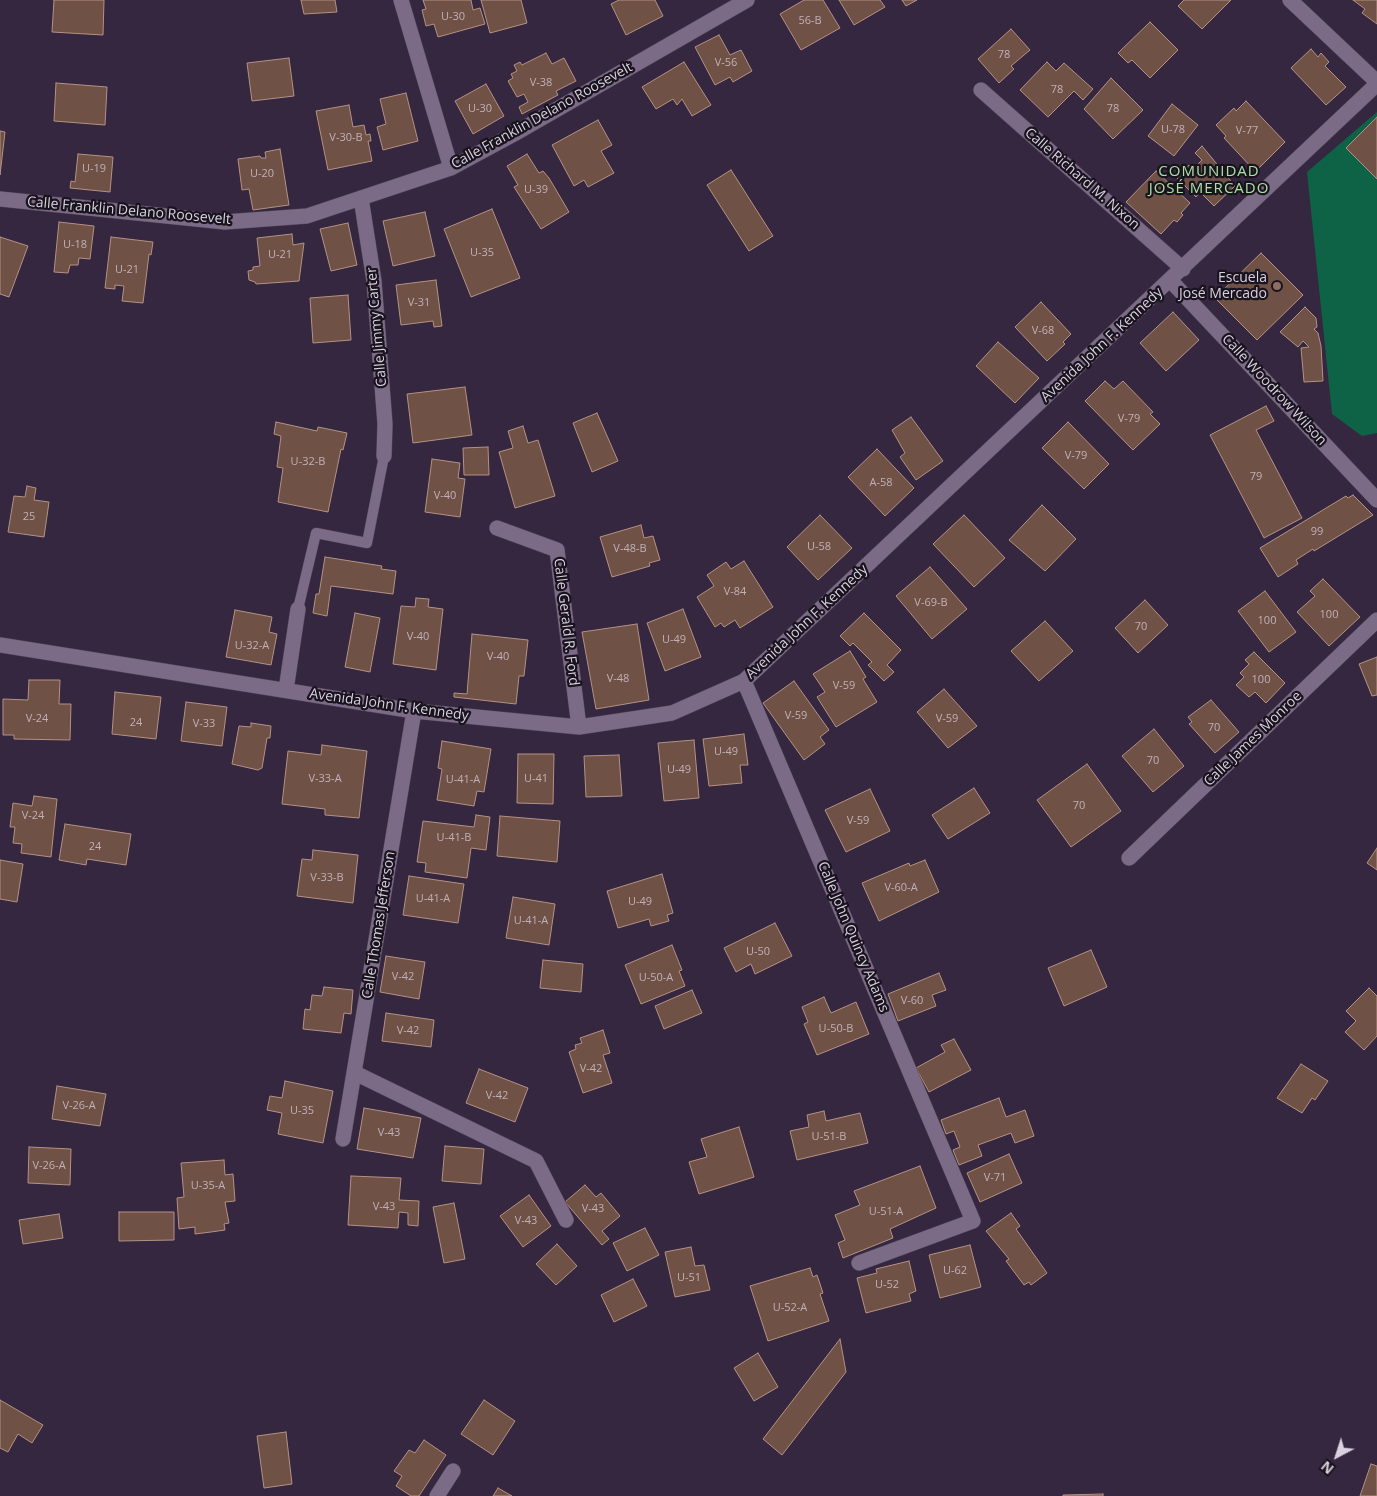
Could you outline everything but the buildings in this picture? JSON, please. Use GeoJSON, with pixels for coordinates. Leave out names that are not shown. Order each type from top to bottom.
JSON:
{"type":"FeatureCollection","features":[{"type":"Feature","properties":{"kind":"street"},"geometry":{"type":"LineString","coordinates":[[401,0],[451,168]]}},
{"type":"Feature","properties":{"kind":"street","name":"Calle Franklin Delano Roosevelt"},"geometry":{"type":"LineString","coordinates":[[0,199],[225,222],[306,216],[451,168],[514,134],[746,0]]}},
{"type":"Feature","properties":{"kind":"street"},"geometry":{"type":"LineString","coordinates":[[1290,0],[1377,83]]}},
{"type":"Feature","properties":{"kind":"street","name":"Avenida John F. Kennedy"},"geometry":{"type":"LineString","coordinates":[[0,645],[414,711],[580,727],[672,713],[744,681],[1171,281],[1377,83]]}},
{"type":"Feature","properties":{"kind":"street","name":"Calle Richard M. Nixon"},"geometry":{"type":"LineString","coordinates":[[981,90],[1183,269]]}},
{"type":"Feature","properties":{"kind":"street","name":"Calle Jimmy Carter"},"geometry":{"type":"LineString","coordinates":[[361,198],[374,280],[385,424],[384,456]]}},
{"type":"Feature","properties":{"kind":"street","name":"Calle Woodrow Wilson"},"geometry":{"type":"LineString","coordinates":[[1171,281],[1377,500]]}},
{"type":"Feature","properties":{"kind":"street","name":"Calle Gerald R. Ford"},"geometry":{"type":"LineString","coordinates":[[497,528],[557,550],[580,727]]}},
{"type":"Feature","properties":{"kind":"street"},"geometry":{"type":"LineString","coordinates":[[286,690],[298,609]]}},
{"type":"Feature","properties":{"kind":"street","name":"Calle James Monroe"},"geometry":{"type":"LineString","coordinates":[[1129,858],[1377,620]]}},
{"type":"Feature","properties":{"kind":"street","name":"Calle John Quincy Adams"},"geometry":{"type":"LineString","coordinates":[[744,681],[973,1221],[859,1263]]}},
{"type":"Feature","properties":{"kind":"street","name":"Calle Thomas Jefferson"},"geometry":{"type":"LineString","coordinates":[[343,1139],[414,711]]}},
{"type":"Feature","properties":{"kind":"street"},"geometry":{"type":"LineString","coordinates":[[355,1073],[536,1161],[566,1220]]}},
{"type":"Feature","properties":{"kind":"street"},"geometry":{"type":"LineString","coordinates":[[437,1496],[453,1471]]}},
{"type":"Feature","properties":{"kind":"lane"},"geometry":{"type":"LineString","coordinates":[[298,609],[316,533],[367,542],[384,456]]}},
{"type":"Feature","properties":{"kind":"green space"},"geometry":{"type":"Polygon","coordinates":[[[1377,112],[1377,433],[1362,436],[1332,414],[1307,172],[1377,112]]]}},
{"type":"Feature","properties":{"kind":"place","name":"Escuela José Mercado"},"geometry":{"type":"Point","coordinates":[1277,286]}},
{"type":"Feature","properties":{"kind":"district","name":"COMUNIDAD JOSÉ MERCADO"},"geometry":{"type":"Point","coordinates":[1209,180]}}]}
